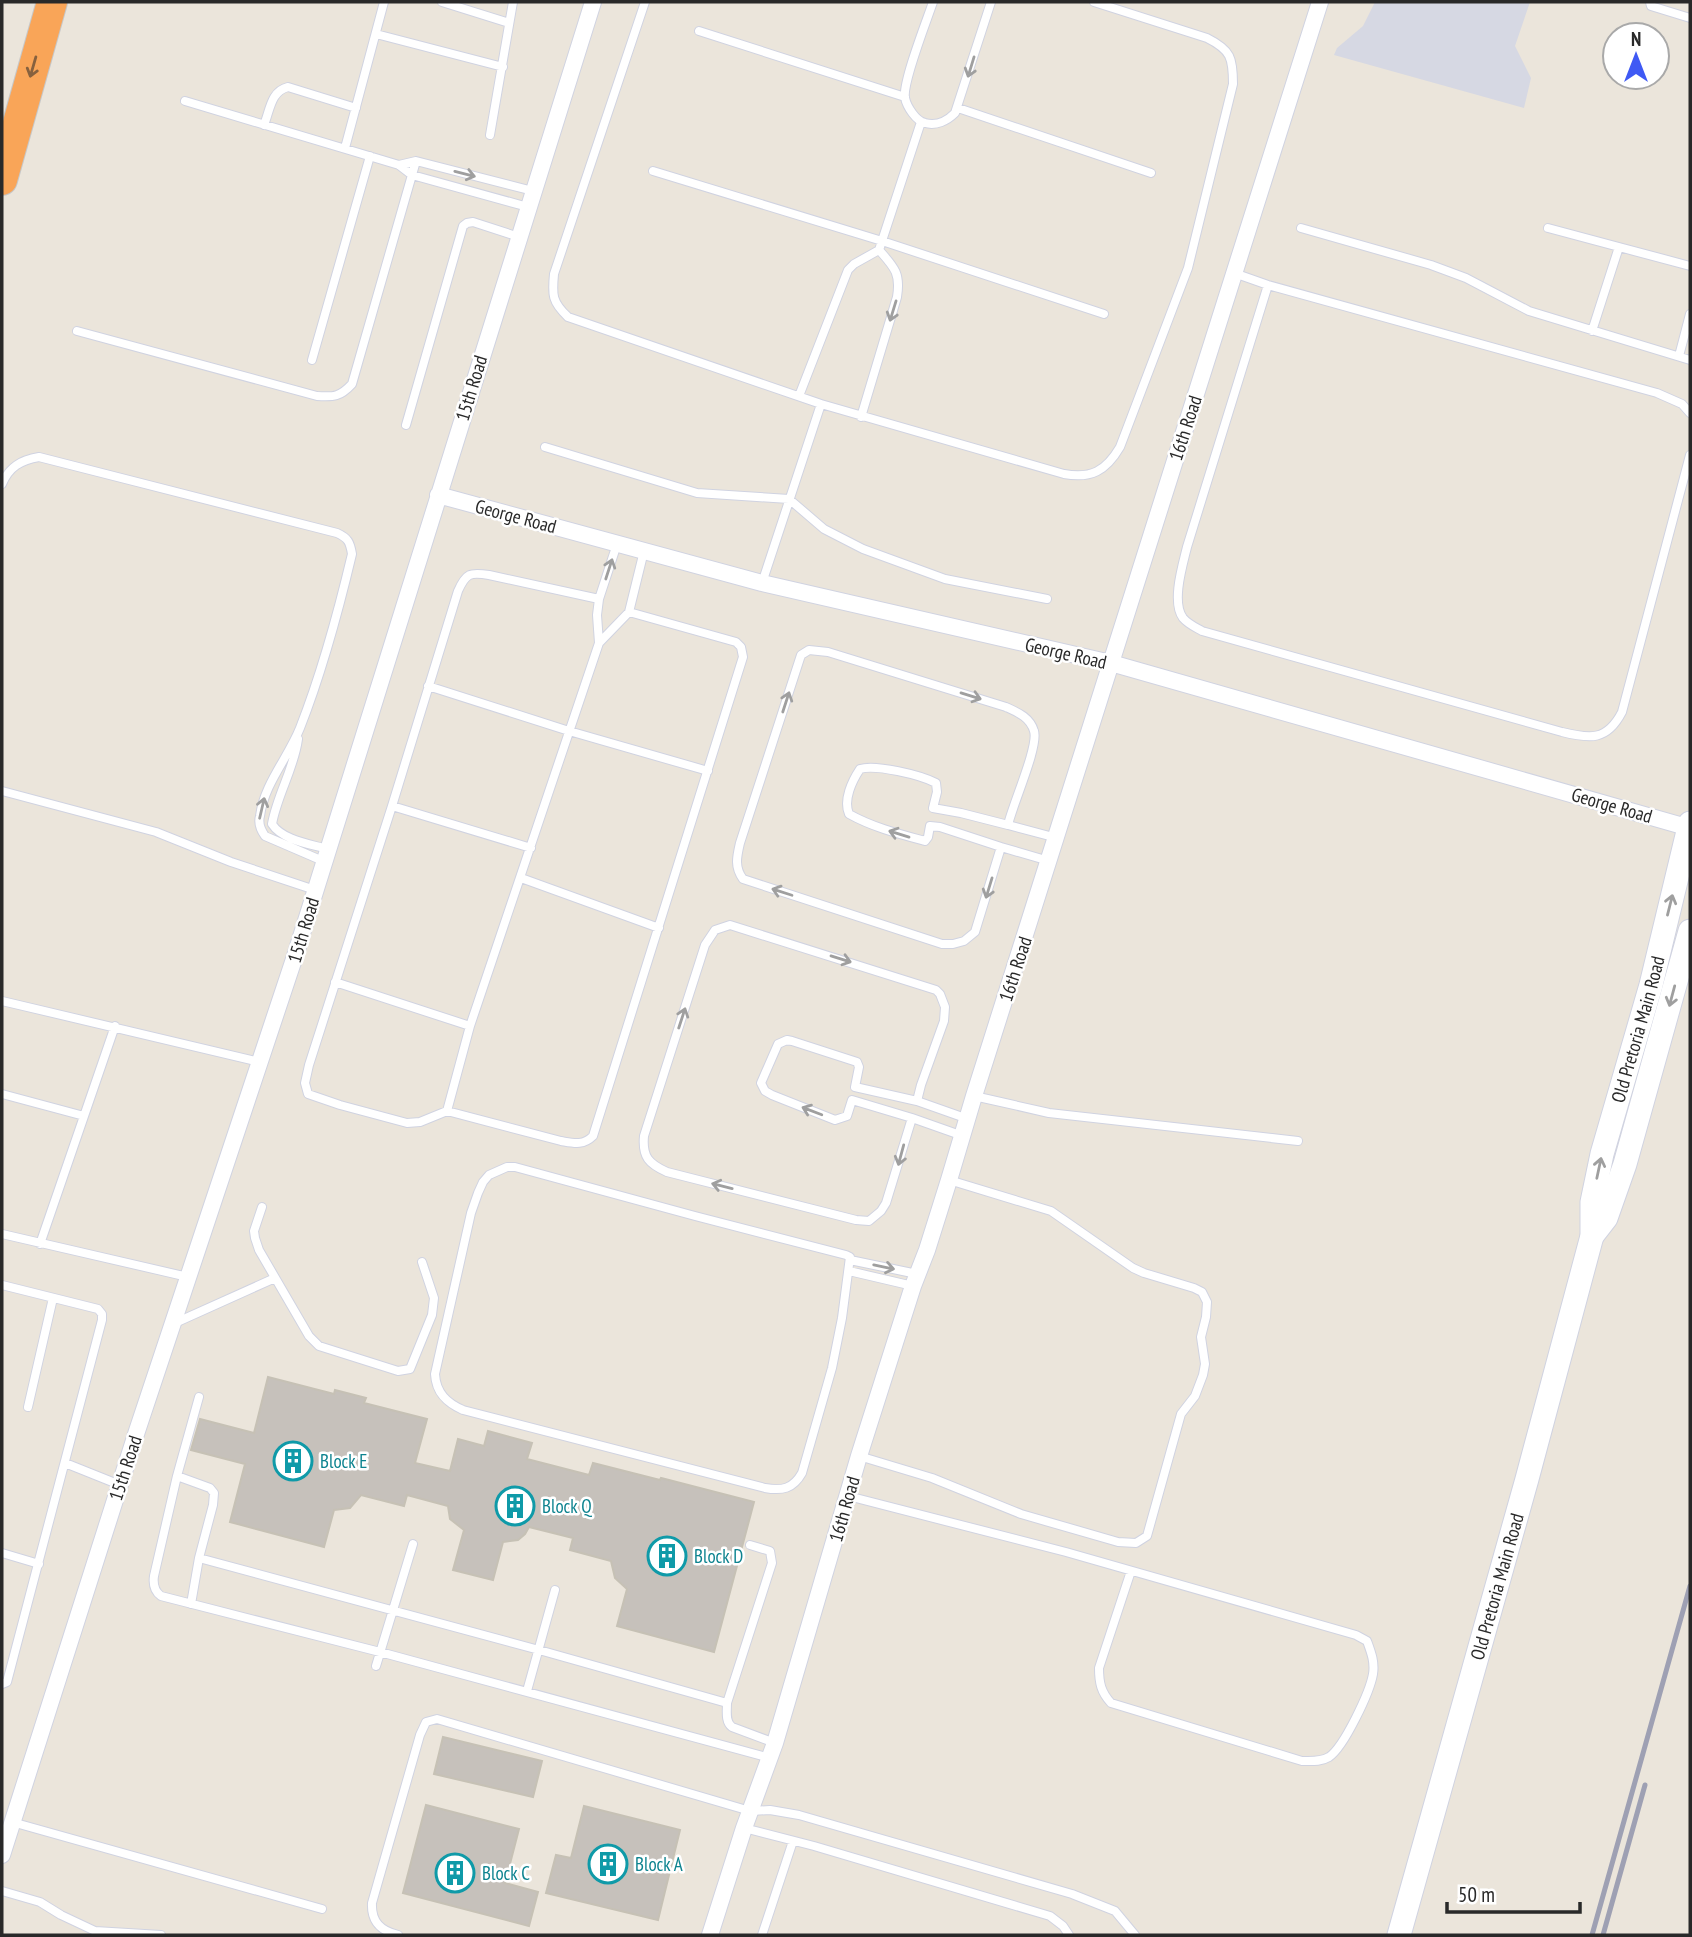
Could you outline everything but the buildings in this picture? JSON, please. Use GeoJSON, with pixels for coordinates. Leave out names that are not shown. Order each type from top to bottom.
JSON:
{"type":"FeatureCollection","features":[{"type":"Feature","properties":{"kind":"highway"},"geometry":{"type":"LineString","coordinates":[[2,180],[52,2]]}},
{"type":"Feature","properties":{"kind":"main road","name":"Old Pretoria Main Road"},"geometry":{"type":"LineString","coordinates":[[1399,1935],[1592,1236],[1592,1202],[1602,1154],[1651,985],[1690,826]]}},
{"type":"Feature","properties":{"kind":"main road","name":"Old Pretoria Main Road"},"geometry":{"type":"LineString","coordinates":[[1592,1236],[1606,1218],[1617,1189],[1640,1117],[1690,930]]}},
{"type":"Feature","properties":{"kind":"street","name":"15th Road"},"geometry":{"type":"LineString","coordinates":[[2,1855],[172,1324],[315,890],[593,2]]}},
{"type":"Feature","properties":{"kind":"street","name":"16th Road"},"geometry":{"type":"LineString","coordinates":[[710,1935],[772,1751],[859,1456],[963,1136],[1320,2]]}},
{"type":"Feature","properties":{"kind":"street","name":"George Road"},"geometry":{"type":"LineString","coordinates":[[438,495],[762,583],[1111,663],[1690,826]]}},
{"type":"Feature","properties":{"kind":"lane"},"geometry":{"type":"LineString","coordinates":[[345,148],[384,2]]}},
{"type":"Feature","properties":{"kind":"lane"},"geometry":{"type":"LineString","coordinates":[[442,2],[509,23]]}},
{"type":"Feature","properties":{"kind":"lane"},"geometry":{"type":"LineString","coordinates":[[490,135],[513,2]]}},
{"type":"Feature","properties":{"kind":"lane"},"geometry":{"type":"LineString","coordinates":[[645,2],[554,274],[553,295],[557,307],[568,317],[821,404],[1079,477],[1105,467],[1113,460],[1120,447],[1188,268],[1233,84],[1230,55],[1222,45],[1094,2]]}},
{"type":"Feature","properties":{"kind":"lane"},"geometry":{"type":"LineString","coordinates":[[933,2],[906,82],[905,97],[921,122],[929,124],[944,121],[958,108],[991,2]]}},
{"type":"Feature","properties":{"kind":"lane"},"geometry":{"type":"LineString","coordinates":[[1650,2],[1657,8],[1690,18]]}},
{"type":"Feature","properties":{"kind":"lane"},"geometry":{"type":"LineString","coordinates":[[699,31],[905,97]]}},
{"type":"Feature","properties":{"kind":"lane"},"geometry":{"type":"LineString","coordinates":[[376,34],[503,67]]}},
{"type":"Feature","properties":{"kind":"lane"},"geometry":{"type":"LineString","coordinates":[[264,125],[275,94],[288,87],[356,108]]}},
{"type":"Feature","properties":{"kind":"lane"},"geometry":{"type":"LineString","coordinates":[[185,101],[399,164],[412,175],[531,199]]}},
{"type":"Feature","properties":{"kind":"lane"},"geometry":{"type":"LineString","coordinates":[[958,108],[1151,173]]}},
{"type":"Feature","properties":{"kind":"lane"},"geometry":{"type":"LineString","coordinates":[[799,396],[848,271],[879,250],[921,122]]}},
{"type":"Feature","properties":{"kind":"lane"},"geometry":{"type":"LineString","coordinates":[[312,360],[370,156]]}},
{"type":"Feature","properties":{"kind":"lane"},"geometry":{"type":"LineString","coordinates":[[77,331],[317,397],[344,394],[352,384],[416,161]]}},
{"type":"Feature","properties":{"kind":"lane"},"geometry":{"type":"LineString","coordinates":[[399,164],[416,161],[531,199]]}},
{"type":"Feature","properties":{"kind":"lane"},"geometry":{"type":"LineString","coordinates":[[653,171],[883,241],[1104,314]]}},
{"type":"Feature","properties":{"kind":"lane"},"geometry":{"type":"LineString","coordinates":[[406,425],[463,226],[473,222],[519,237]]}},
{"type":"Feature","properties":{"kind":"lane"},"geometry":{"type":"LineString","coordinates":[[1301,228],[1431,265],[1466,278],[1529,312],[1690,360]]}},
{"type":"Feature","properties":{"kind":"lane"},"geometry":{"type":"LineString","coordinates":[[1548,228],[1690,265]]}},
{"type":"Feature","properties":{"kind":"lane"},"geometry":{"type":"LineString","coordinates":[[1592,331],[1619,247]]}},
{"type":"Feature","properties":{"kind":"lane"},"geometry":{"type":"LineString","coordinates":[[861,416],[899,286],[895,268],[879,250]]}},
{"type":"Feature","properties":{"kind":"lane"},"geometry":{"type":"LineString","coordinates":[[1234,273],[1268,285],[1657,393],[1671,398],[1690,412]]}},
{"type":"Feature","properties":{"kind":"lane"},"geometry":{"type":"LineString","coordinates":[[1268,285],[1187,547],[1180,578],[1178,606],[1181,616],[1202,631],[1562,732],[1588,737],[1602,734],[1615,725],[1622,712],[1690,455]]}},
{"type":"Feature","properties":{"kind":"lane"},"geometry":{"type":"LineString","coordinates":[[1679,356],[1690,314]]}},
{"type":"Feature","properties":{"kind":"lane"},"geometry":{"type":"LineString","coordinates":[[762,583],[821,404]]}},
{"type":"Feature","properties":{"kind":"lane"},"geometry":{"type":"LineString","coordinates":[[545,447],[696,493],[789,499],[824,529],[863,549],[945,579],[1046,600]]}},
{"type":"Feature","properties":{"kind":"lane"},"geometry":{"type":"LineString","coordinates":[[2,484],[6,474],[16,465],[39,457],[346,537],[351,544],[352,554],[329,640],[299,729],[266,792],[260,815],[260,826],[265,835],[276,841],[325,855]]}},
{"type":"Feature","properties":{"kind":"lane"},"geometry":{"type":"LineString","coordinates":[[447,1111],[470,1026],[599,643],[599,599],[617,544]]}},
{"type":"Feature","properties":{"kind":"lane"},"geometry":{"type":"LineString","coordinates":[[599,643],[629,612],[644,551]]}},
{"type":"Feature","properties":{"kind":"lane"},"geometry":{"type":"LineString","coordinates":[[599,599],[477,573],[464,578],[335,982],[305,1083],[309,1094],[407,1123],[420,1122],[447,1111],[561,1141],[579,1144],[587,1142],[593,1136],[743,657],[741,647],[724,637],[629,612]]}},
{"type":"Feature","properties":{"kind":"lane"},"geometry":{"type":"LineString","coordinates":[[1001,847],[975,932],[964,942],[953,944],[943,944],[917,936],[743,879],[736,865],[740,843],[801,655],[809,650],[828,652],[1006,707],[1025,716],[1035,736],[1008,825]]}},
{"type":"Feature","properties":{"kind":"lane"},"geometry":{"type":"LineString","coordinates":[[428,686],[569,731],[708,771]]}},
{"type":"Feature","properties":{"kind":"lane"},"geometry":{"type":"LineString","coordinates":[[299,729],[296,750],[272,824],[278,831],[325,855]]}},
{"type":"Feature","properties":{"kind":"lane"},"geometry":{"type":"LineString","coordinates":[[865,767],[930,780],[937,787],[930,826],[925,841],[849,814],[846,804],[860,769],[865,767]]}},
{"type":"Feature","properties":{"kind":"lane"},"geometry":{"type":"LineString","coordinates":[[2,791],[156,832],[231,862],[315,890]]}},
{"type":"Feature","properties":{"kind":"lane"},"geometry":{"type":"LineString","coordinates":[[393,806],[531,848]]}},
{"type":"Feature","properties":{"kind":"lane"},"geometry":{"type":"LineString","coordinates":[[933,808],[1057,838]]}},
{"type":"Feature","properties":{"kind":"lane"},"geometry":{"type":"LineString","coordinates":[[930,826],[950,829],[1049,861]]}},
{"type":"Feature","properties":{"kind":"lane"},"geometry":{"type":"LineString","coordinates":[[521,878],[659,928]]}},
{"type":"Feature","properties":{"kind":"lane"},"geometry":{"type":"LineString","coordinates":[[912,1118],[886,1203],[876,1217],[869,1221],[667,1172],[651,1164],[643,1147],[644,1136],[705,945],[710,935],[722,926],[730,925],[923,984],[940,994],[945,1007],[944,1021],[917,1101]]}},
{"type":"Feature","properties":{"kind":"lane"},"geometry":{"type":"LineString","coordinates":[[335,982],[470,1026]]}},
{"type":"Feature","properties":{"kind":"lane"},"geometry":{"type":"LineString","coordinates":[[2,1000],[260,1062]]}},
{"type":"Feature","properties":{"kind":"lane"},"geometry":{"type":"LineString","coordinates":[[40,1244],[115,1026]]}},
{"type":"Feature","properties":{"kind":"lane"},"geometry":{"type":"LineString","coordinates":[[792,1041],[857,1062],[859,1064],[852,1100],[847,1116],[835,1120],[765,1091],[761,1083],[778,1044],[792,1041]]}},
{"type":"Feature","properties":{"kind":"lane"},"geometry":{"type":"LineString","coordinates":[[855,1087],[917,1101],[968,1119]]}},
{"type":"Feature","properties":{"kind":"lane"},"geometry":{"type":"LineString","coordinates":[[2,1094],[84,1116]]}},
{"type":"Feature","properties":{"kind":"lane"},"geometry":{"type":"LineString","coordinates":[[974,1096],[1049,1113],[1298,1141]]}},
{"type":"Feature","properties":{"kind":"lane"},"geometry":{"type":"LineString","coordinates":[[852,1100],[963,1136]]}},
{"type":"Feature","properties":{"kind":"lane"},"geometry":{"type":"LineString","coordinates":[[850,1260],[842,1318],[821,1408],[802,1473],[794,1485],[787,1489],[765,1488],[463,1410],[450,1404],[435,1384],[471,1213],[483,1182],[489,1175],[507,1167],[846,1255],[850,1260],[915,1280]]}},
{"type":"Feature","properties":{"kind":"lane"},"geometry":{"type":"LineString","coordinates":[[859,1456],[932,1478],[1021,1514],[1118,1542],[1136,1543],[1147,1536],[1181,1414],[1195,1396],[1203,1375],[1205,1364],[1201,1336],[1207,1302],[1202,1292],[1186,1284],[1133,1268],[1051,1211],[949,1180]]}},
{"type":"Feature","properties":{"kind":"lane"},"geometry":{"type":"LineString","coordinates":[[262,1207],[254,1231],[259,1250],[309,1336],[319,1346],[398,1371],[410,1369],[432,1315],[434,1298],[422,1262]]}},
{"type":"Feature","properties":{"kind":"lane"},"geometry":{"type":"LineString","coordinates":[[2,1234],[188,1277]]}},
{"type":"Feature","properties":{"kind":"lane"},"geometry":{"type":"LineString","coordinates":[[849,1271],[915,1280]]}},
{"type":"Feature","properties":{"kind":"lane"},"geometry":{"type":"LineString","coordinates":[[172,1324],[275,1278]]}},
{"type":"Feature","properties":{"kind":"lane"},"geometry":{"type":"LineString","coordinates":[[2,1285],[98,1309],[102,1314],[39,1564],[6,1682],[2,1685]]}},
{"type":"Feature","properties":{"kind":"lane"},"geometry":{"type":"LineString","coordinates":[[28,1407],[53,1298]]}},
{"type":"Feature","properties":{"kind":"lane"},"geometry":{"type":"LineString","coordinates":[[199,1397],[177,1476],[153,1581],[156,1592],[161,1596],[772,1751]]}},
{"type":"Feature","properties":{"kind":"lane"},"geometry":{"type":"LineString","coordinates":[[65,1463],[120,1485]]}},
{"type":"Feature","properties":{"kind":"lane"},"geometry":{"type":"LineString","coordinates":[[177,1476],[210,1488],[214,1493],[191,1604]]}},
{"type":"Feature","properties":{"kind":"lane"},"geometry":{"type":"LineString","coordinates":[[848,1496],[1066,1552],[1130,1570],[1346,1632],[1367,1641],[1373,1658],[1373,1674],[1364,1701],[1340,1746],[1325,1759],[1302,1761],[1111,1703],[1102,1693],[1099,1668],[1130,1570]]}},
{"type":"Feature","properties":{"kind":"lane"},"geometry":{"type":"LineString","coordinates":[[376,1665],[413,1544]]}},
{"type":"Feature","properties":{"kind":"lane"},"geometry":{"type":"LineString","coordinates":[[750,1545],[770,1551],[772,1563],[727,1703],[730,1726],[772,1751]]}},
{"type":"Feature","properties":{"kind":"lane"},"geometry":{"type":"LineString","coordinates":[[2,1553],[39,1564]]}},
{"type":"Feature","properties":{"kind":"lane"},"geometry":{"type":"LineString","coordinates":[[199,1558],[727,1703]]}},
{"type":"Feature","properties":{"kind":"lane"},"geometry":{"type":"LineString","coordinates":[[527,1691],[555,1590]]}},
{"type":"Feature","properties":{"kind":"lane"},"geometry":{"type":"LineString","coordinates":[[398,1935],[380,1927],[374,1921],[373,1903],[420,1735],[426,1722],[432,1719],[441,1719],[750,1811],[770,1810],[799,1815],[1072,1894],[1115,1911],[1135,1935]]}},
{"type":"Feature","properties":{"kind":"lane"},"geometry":{"type":"LineString","coordinates":[[12,1822],[322,1909]]}},
{"type":"Feature","properties":{"kind":"lane"},"geometry":{"type":"LineString","coordinates":[[744,1828],[1050,1916],[1069,1935]]}},
{"type":"Feature","properties":{"kind":"lane"},"geometry":{"type":"LineString","coordinates":[[762,1935],[793,1840]]}},
{"type":"Feature","properties":{"kind":"lane"},"geometry":{"type":"LineString","coordinates":[[2,1891],[40,1902],[95,1931],[161,1935]]}},
{"type":"Feature","properties":{"kind":"shaded area"},"geometry":{"type":"Polygon","coordinates":[[[1375,2],[1530,2],[1515,46],[1531,78],[1524,108],[1334,55],[1337,48],[1363,26],[1375,2]]]}},
{"type":"Feature","properties":{"kind":"railway"},"geometry":{"type":"LineString","coordinates":[[1592,1935],[1690,1586]]}},
{"type":"Feature","properties":{"kind":"railway"},"geometry":{"type":"LineString","coordinates":[[1603,1935],[1645,1785]]}},
{"type":"Feature","properties":{"kind":"place","name":"Block E"},"geometry":{"type":"Point","coordinates":[293,1461]}},
{"type":"Feature","properties":{"kind":"place","name":"Block Q"},"geometry":{"type":"Point","coordinates":[515,1506]}},
{"type":"Feature","properties":{"kind":"place","name":"Block D"},"geometry":{"type":"Point","coordinates":[667,1556]}},
{"type":"Feature","properties":{"kind":"place","name":"Block A"},"geometry":{"type":"Point","coordinates":[608,1864]}},
{"type":"Feature","properties":{"kind":"place","name":"Block C"},"geometry":{"type":"Point","coordinates":[455,1873]}}]}
